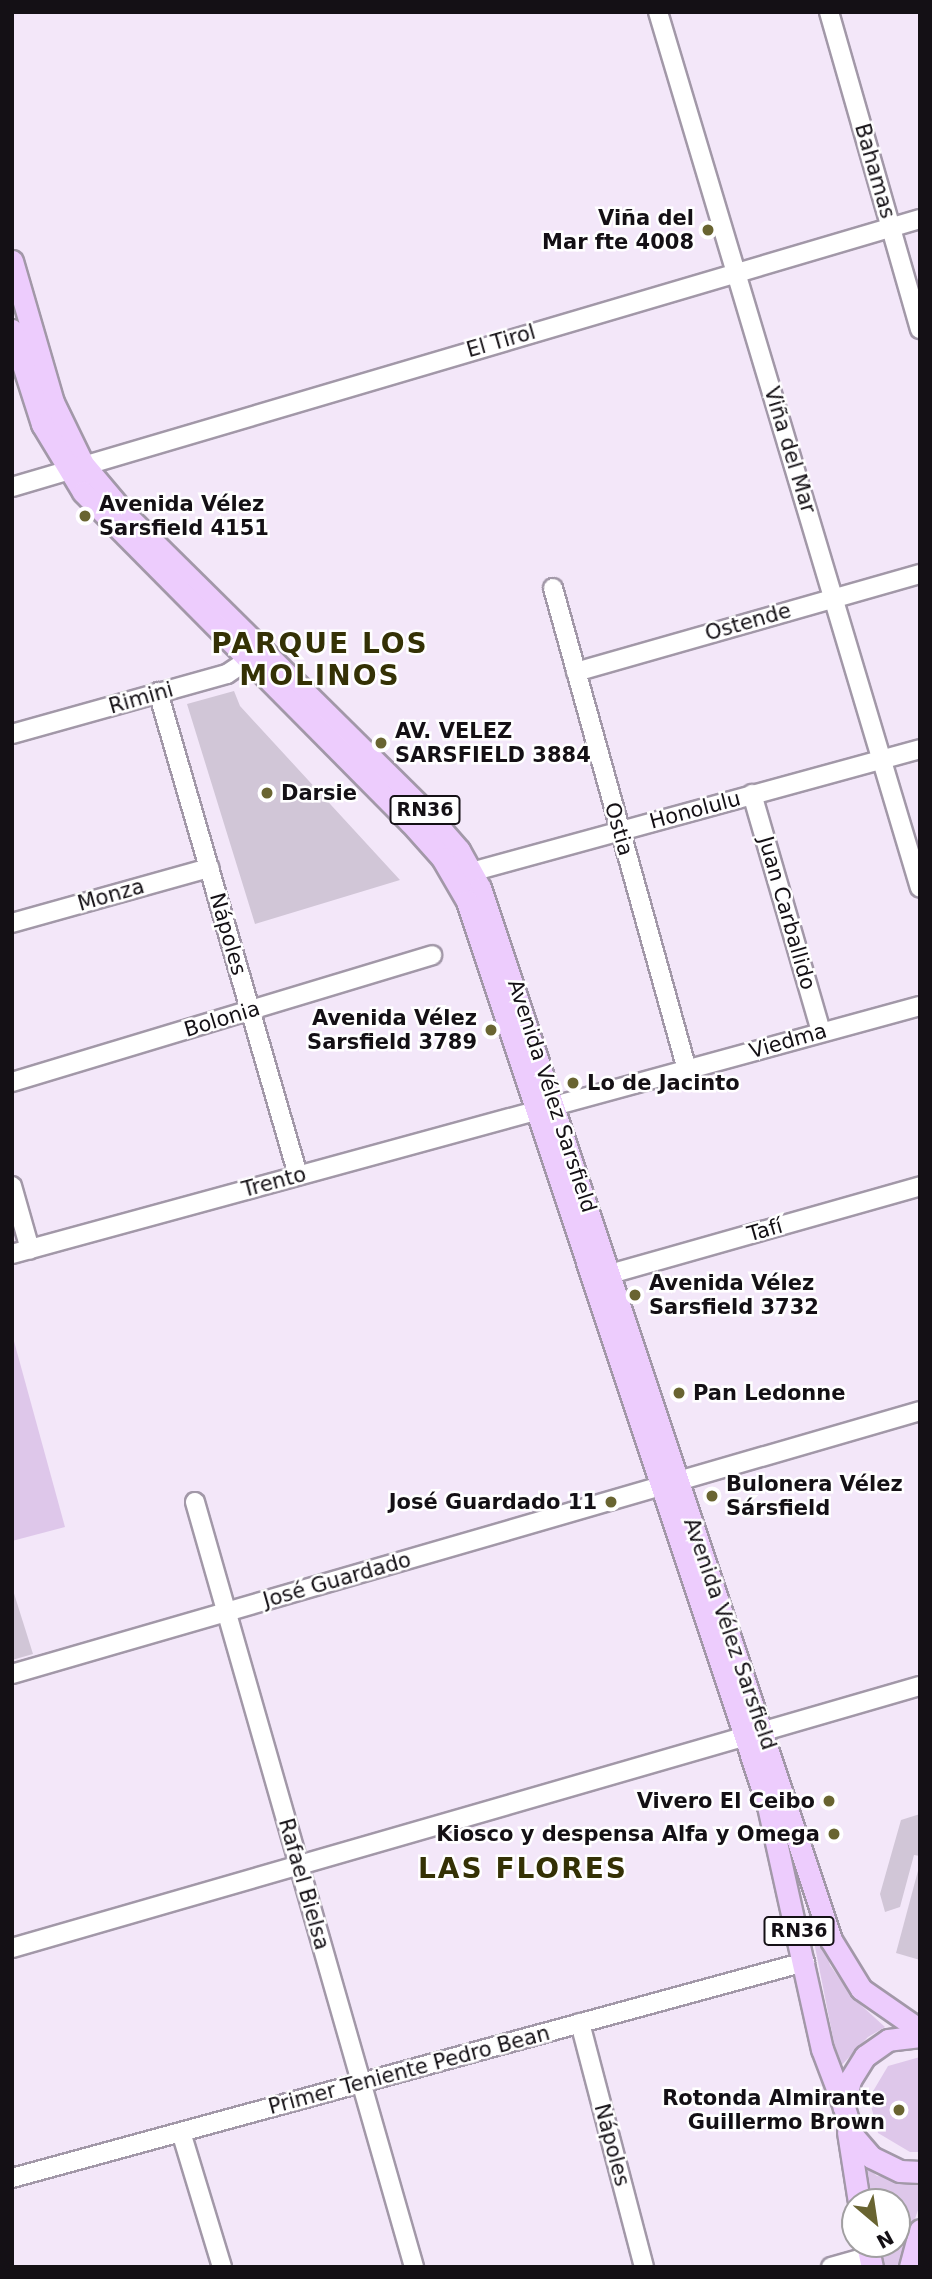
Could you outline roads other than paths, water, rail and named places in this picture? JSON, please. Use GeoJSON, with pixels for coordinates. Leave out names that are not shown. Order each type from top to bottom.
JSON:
{"type":"FeatureCollection","features":[{"type":"Feature","properties":{"kind":"main road","name":"Avenida Vélez Sarsfield"},"geometry":{"type":"LineString","coordinates":[[12,261],[75,468]]}},
{"type":"Feature","properties":{"kind":"main road","name":"Avenida Vélez Sarsfield"},"geometry":{"type":"LineString","coordinates":[[12,330],[20,378],[99,511],[434,820],[471,872],[499,934],[545,1108],[753,1731],[835,1950],[861,1989],[920,2033]]}},
{"type":"Feature","properties":{"kind":"main road","name":"Avenida Vélez Sarsfield"},"geometry":{"type":"LineString","coordinates":[[256,655],[410,822],[457,880],[610,1274],[670,1483]]}},
{"type":"Feature","properties":{"kind":"main road","name":"Avenida Vélez Sarsfield"},"geometry":{"type":"LineString","coordinates":[[753,1731],[783,1857],[822,2049],[846,2115],[857,2188]]}},
{"type":"Feature","properties":{"kind":"main road","name":"RN36"},"geometry":{"type":"LineString","coordinates":[[920,2033],[888,2040],[865,2056],[850,2080],[846,2115],[871,2157],[900,2171],[920,2172]]}},
{"type":"Feature","properties":{"kind":"main road"},"geometry":{"type":"LineString","coordinates":[[910,2267],[920,2230]]}},
{"type":"Feature","properties":{"kind":"street","name":"Viña del Mar"},"geometry":{"type":"LineString","coordinates":[[658,12],[734,272],[835,596],[920,888]]}},
{"type":"Feature","properties":{"kind":"street","name":"Bahamas"},"geometry":{"type":"LineString","coordinates":[[829,12],[920,329]]}},
{"type":"Feature","properties":{"kind":"street","name":"El Tirol"},"geometry":{"type":"LineString","coordinates":[[12,487],[920,219]]}},
{"type":"Feature","properties":{"kind":"street","name":"Ostende"},"geometry":{"type":"LineString","coordinates":[[576,671],[920,574]]}},
{"type":"Feature","properties":{"kind":"street","name":"Ostia"},"geometry":{"type":"LineString","coordinates":[[553,588],[687,1070]]}},
{"type":"Feature","properties":{"kind":"street","name":"Rimini"},"geometry":{"type":"LineString","coordinates":[[12,734],[227,674],[256,655]]}},
{"type":"Feature","properties":{"kind":"street","name":"Nápoles"},"geometry":{"type":"LineString","coordinates":[[158,692],[298,1175]]}},
{"type":"Feature","properties":{"kind":"street","name":"Honolulu"},"geometry":{"type":"LineString","coordinates":[[471,872],[920,749]]}},
{"type":"Feature","properties":{"kind":"street","name":"Juan Carballido"},"geometry":{"type":"LineString","coordinates":[[752,794],[821,1032]]}},
{"type":"Feature","properties":{"kind":"street","name":"Monza"},"geometry":{"type":"LineString","coordinates":[[12,923],[209,867]]}},
{"type":"Feature","properties":{"kind":"street","name":"Bolonia"},"geometry":{"type":"LineString","coordinates":[[12,1082],[432,955]]}},
{"type":"Feature","properties":{"kind":"street","name":"Viedma"},"geometry":{"type":"LineString","coordinates":[[545,1108],[920,1006]]}},
{"type":"Feature","properties":{"kind":"street","name":"Trento"},"geometry":{"type":"LineString","coordinates":[[21,1252],[545,1108]]}},
{"type":"Feature","properties":{"kind":"street"},"geometry":{"type":"LineString","coordinates":[[12,1186],[21,1252]]}},
{"type":"Feature","properties":{"kind":"street","name":"Tafí"},"geometry":{"type":"LineString","coordinates":[[610,1274],[920,1186]]}},
{"type":"Feature","properties":{"kind":"street","name":"José Guardado"},"geometry":{"type":"LineString","coordinates":[[12,1674],[920,1411]]}},
{"type":"Feature","properties":{"kind":"street","name":"Rafael Bielsa"},"geometry":{"type":"LineString","coordinates":[[195,1502],[414,2267]]}},
{"type":"Feature","properties":{"kind":"street"},"geometry":{"type":"LineString","coordinates":[[12,1948],[753,1731],[920,1686]]}},
{"type":"Feature","properties":{"kind":"street","name":"Primer Teniente Pedro Bean"},"geometry":{"type":"LineString","coordinates":[[12,2178],[805,1962]]}},
{"type":"Feature","properties":{"kind":"street","name":"Nápoles"},"geometry":{"type":"LineString","coordinates":[[580,2023],[643,2267]]}},
{"type":"Feature","properties":{"kind":"street"},"geometry":{"type":"LineString","coordinates":[[181,2132],[222,2267]]}},
{"type":"Feature","properties":{"kind":"street"},"geometry":{"type":"LineString","coordinates":[[831,2267],[863,2258]]}},
{"type":"Feature","properties":{"kind":"place","name":"Viña del Mar fte 4008"},"geometry":{"type":"Point","coordinates":[708,230]}},
{"type":"Feature","properties":{"kind":"place","name":"Avenida Vélez Sarsfield 4151"},"geometry":{"type":"Point","coordinates":[85,516]}},
{"type":"Feature","properties":{"kind":"place","name":"AV. VELEZ SARSFIELD 3884"},"geometry":{"type":"Point","coordinates":[381,743]}},
{"type":"Feature","properties":{"kind":"place","name":"Darsie"},"geometry":{"type":"Point","coordinates":[267,793]}},
{"type":"Feature","properties":{"kind":"place","name":"Avenida Vélez Sarsfield 3789"},"geometry":{"type":"Point","coordinates":[491,1030]}},
{"type":"Feature","properties":{"kind":"place","name":"Lo de Jacinto"},"geometry":{"type":"Point","coordinates":[573,1083]}},
{"type":"Feature","properties":{"kind":"place","name":"Avenida Vélez Sarsfield 3732"},"geometry":{"type":"Point","coordinates":[635,1295]}},
{"type":"Feature","properties":{"kind":"place","name":"Pan Ledonne"},"geometry":{"type":"Point","coordinates":[679,1393]}},
{"type":"Feature","properties":{"kind":"place","name":"Bulonera Vélez Sársfield"},"geometry":{"type":"Point","coordinates":[712,1496]}},
{"type":"Feature","properties":{"kind":"place","name":"José Guardado 11"},"geometry":{"type":"Point","coordinates":[611,1502]}},
{"type":"Feature","properties":{"kind":"place","name":"Vivero El Ceibo"},"geometry":{"type":"Point","coordinates":[829,1801]}},
{"type":"Feature","properties":{"kind":"place","name":"Kiosco y despensa Alfa y Omega"},"geometry":{"type":"Point","coordinates":[834,1834]}},
{"type":"Feature","properties":{"kind":"place","name":"Rotonda Almirante Guillermo Brown"},"geometry":{"type":"Point","coordinates":[899,2110]}},
{"type":"Feature","properties":{"kind":"district","name":"PARQUE LOS MOLINOS"},"geometry":{"type":"Point","coordinates":[320,660]}},
{"type":"Feature","properties":{"kind":"district","name":"LAS FLORES"},"geometry":{"type":"Point","coordinates":[523,1869]}}]}
